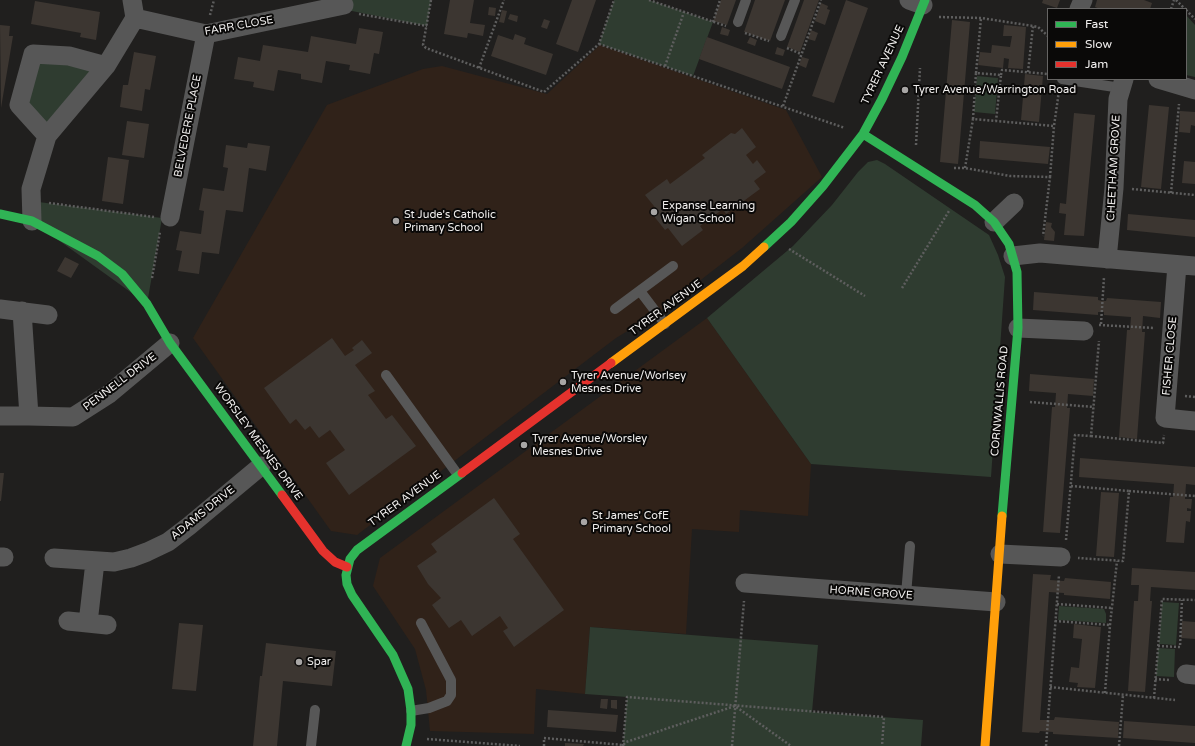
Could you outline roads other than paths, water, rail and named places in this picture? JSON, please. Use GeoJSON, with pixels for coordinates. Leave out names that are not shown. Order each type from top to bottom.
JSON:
{"type":"FeatureCollection","features":[{"type":"Feature","properties":{"kind":"street","name":"TYRER AVENUE"},"geometry":{"type":"LineString","coordinates":[[347,567],[350,559],[357,550],[743,266],[774,239],[823,186],[862,134],[882,99],[898,64],[919,2]]}},
{"type":"Feature","properties":{"kind":"street","name":"FARR CLOSE"},"geometry":{"type":"LineString","coordinates":[[133,9],[206,34],[344,6]]}},
{"type":"Feature","properties":{"kind":"street"},"geometry":{"type":"LineString","coordinates":[[32,221],[31,189],[47,136],[106,66],[133,9]]}},
{"type":"Feature","properties":{"kind":"street","name":"BELVEDERE PLACE"},"geometry":{"type":"LineString","coordinates":[[166,217],[206,34]]}},
{"type":"Feature","properties":{"kind":"street"},"geometry":{"type":"LineString","coordinates":[[47,136],[19,105],[33,54],[69,56],[106,66]]}},
{"type":"Feature","properties":{"kind":"street"},"geometry":{"type":"LineString","coordinates":[[1161,80],[1188,88]]}},
{"type":"Feature","properties":{"kind":"street","name":"CHEETHAM GROVE"},"geometry":{"type":"LineString","coordinates":[[1106,259],[1114,188],[1118,99],[1122,84]]}},
{"type":"Feature","properties":{"kind":"street","name":"CORNWALLIS ROAD"},"geometry":{"type":"LineString","coordinates":[[862,134],[975,205],[994,222],[1002,232],[1009,244],[1017,272],[1018,328],[1011,400],[986,746]]}},
{"type":"Feature","properties":{"kind":"street"},"geometry":{"type":"LineString","coordinates":[[994,222],[1014,204]]}},
{"type":"Feature","properties":{"kind":"street","name":"WORSLEY MESNES DRIVE"},"geometry":{"type":"LineString","coordinates":[[0,214],[32,221],[98,256],[122,274],[147,304],[170,343],[323,551],[334,562],[347,567]]}},
{"type":"Feature","properties":{"kind":"street","name":"FISHER CLOSE"},"geometry":{"type":"LineString","coordinates":[[1013,256],[1040,253],[1186,265],[1173,329],[1165,418],[1195,421]]}},
{"type":"Feature","properties":{"kind":"street"},"geometry":{"type":"LineString","coordinates":[[0,309],[48,315]]}},
{"type":"Feature","properties":{"kind":"street"},"geometry":{"type":"LineString","coordinates":[[22,312],[28,416]]}},
{"type":"Feature","properties":{"kind":"street"},"geometry":{"type":"LineString","coordinates":[[1018,328],[1096,332]]}},
{"type":"Feature","properties":{"kind":"street","name":"PENNELL DRIVE"},"geometry":{"type":"LineString","coordinates":[[0,416],[73,417],[108,394],[170,343]]}},
{"type":"Feature","properties":{"kind":"street","name":"ADAMS DRIVE"},"geometry":{"type":"LineString","coordinates":[[54,558],[95,562],[114,562],[148,552],[168,542],[261,466]]}},
{"type":"Feature","properties":{"kind":"street"},"geometry":{"type":"LineString","coordinates":[[1000,554],[1061,557]]}},
{"type":"Feature","properties":{"kind":"street"},"geometry":{"type":"LineString","coordinates":[[88,623],[95,562]]}},
{"type":"Feature","properties":{"kind":"street"},"geometry":{"type":"LineString","coordinates":[[347,567],[347,584],[352,595],[386,643],[402,673],[408,689],[411,711],[408,742]]}},
{"type":"Feature","properties":{"kind":"street","name":"HORNE GROVE"},"geometry":{"type":"LineString","coordinates":[[745,583],[996,602]]}},
{"type":"Feature","properties":{"kind":"street"},"geometry":{"type":"LineString","coordinates":[[68,621],[107,625]]}},
{"type":"Feature","properties":{"kind":"lane"},"geometry":{"type":"LineString","coordinates":[[738,22],[746,0]]}},
{"type":"Feature","properties":{"kind":"lane"},"geometry":{"type":"LineString","coordinates":[[782,36],[795,0]]}},
{"type":"Feature","properties":{"kind":"lane"},"geometry":{"type":"LineString","coordinates":[[1061,83],[1122,84]]}},
{"type":"Feature","properties":{"kind":"lane"},"geometry":{"type":"LineString","coordinates":[[615,309],[673,266]]}},
{"type":"Feature","properties":{"kind":"lane"},"geometry":{"type":"LineString","coordinates":[[640,291],[665,324]]}},
{"type":"Feature","properties":{"kind":"lane"},"geometry":{"type":"LineString","coordinates":[[386,375],[458,475]]}},
{"type":"Feature","properties":{"kind":"lane"},"geometry":{"type":"LineString","coordinates":[[906,595],[910,546]]}},
{"type":"Feature","properties":{"kind":"lane"},"geometry":{"type":"LineString","coordinates":[[411,711],[429,708],[447,701],[451,695],[451,680],[421,623]]}},
{"type":"Feature","properties":{"kind":"lane"},"geometry":{"type":"LineString","coordinates":[[311,746],[315,710]]}},
{"type":"Feature","properties":{"kind":"place","name":"Tyrer Avenue/Warrington Road"},"geometry":{"type":"Point","coordinates":[905,90]}},
{"type":"Feature","properties":{"kind":"place","name":"Expanse Learning Wigan School"},"geometry":{"type":"Point","coordinates":[654,212]}},
{"type":"Feature","properties":{"kind":"place","name":"St Jude's Catholic Primary School"},"geometry":{"type":"Point","coordinates":[396,221]}},
{"type":"Feature","properties":{"kind":"place","name":"Tyrer Avenue/Worlsey Mesnes Drive"},"geometry":{"type":"Point","coordinates":[563,382]}},
{"type":"Feature","properties":{"kind":"place","name":"Tyrer Avenue/Worsley Mesnes Drive"},"geometry":{"type":"Point","coordinates":[524,445]}},
{"type":"Feature","properties":{"kind":"place","name":"St James' CofE Primary School"},"geometry":{"type":"Point","coordinates":[584,522]}},
{"type":"Feature","properties":{"kind":"place","name":"Spar"},"geometry":{"type":"Point","coordinates":[299,662]}}]}
